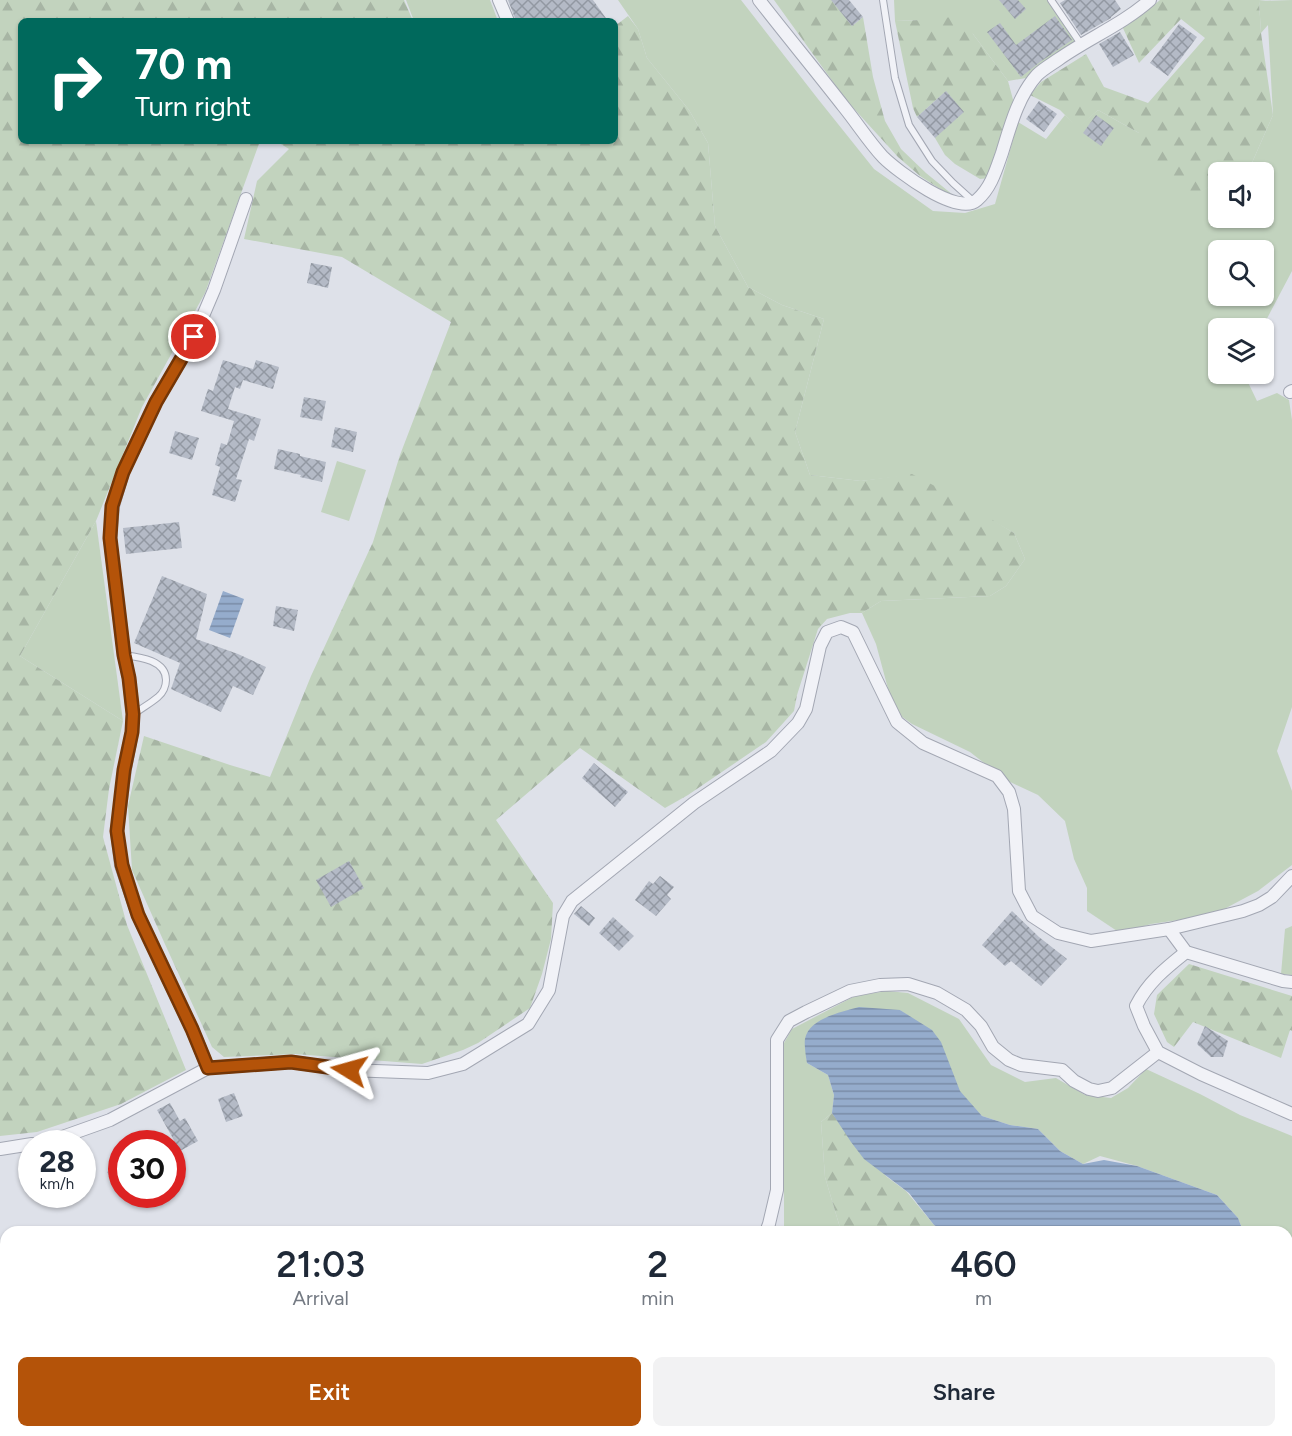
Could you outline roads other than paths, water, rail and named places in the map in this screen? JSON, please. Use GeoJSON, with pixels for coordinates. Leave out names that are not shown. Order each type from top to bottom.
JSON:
{"type":"FeatureCollection","features":[{"type":"Feature","properties":{"kind":"street"},"geometry":{"type":"LineString","coordinates":[[499,0],[507,18]]}},
{"type":"Feature","properties":{"kind":"street"},"geometry":{"type":"LineString","coordinates":[[759,0],[884,158],[921,187],[962,204],[975,202],[988,189],[1016,111],[1037,75],[1150,0]]}},
{"type":"Feature","properties":{"kind":"street"},"geometry":{"type":"LineString","coordinates":[[208,1068],[138,915],[122,865],[117,831],[133,714],[110,538],[112,506],[123,472],[156,402],[194,337],[214,290],[246,199]]}},
{"type":"Feature","properties":{"kind":"street"},"geometry":{"type":"LineString","coordinates":[[82,1130],[110,1120],[208,1068],[291,1062],[349,1070],[428,1073],[464,1064],[528,1024],[549,990],[563,916],[572,901],[694,803],[771,751],[798,723],[806,709],[820,646],[827,632],[841,627],[854,632],[897,722],[923,743],[997,776],[1009,792],[1014,809],[1019,891],[1032,916],[1058,933],[1091,941],[1169,928],[1243,910],[1272,897],[1292,876]]}},
{"type":"Feature","properties":{"kind":"street"},"geometry":{"type":"LineString","coordinates":[[1169,928],[1186,952],[1292,982]]}},
{"type":"Feature","properties":{"kind":"street"},"geometry":{"type":"LineString","coordinates":[[1186,952],[1144,990],[1136,1006],[1158,1052],[1201,1074],[1292,1114]]}},
{"type":"Feature","properties":{"kind":"street"},"geometry":{"type":"LineString","coordinates":[[768,1226],[777,1190],[777,1040],[789,1021],[841,995],[880,985],[908,984],[938,993],[966,1010],[981,1026],[993,1047],[1009,1060],[1021,1065],[1062,1070],[1074,1081],[1098,1091],[1112,1088],[1158,1052]]}},
{"type":"Feature","properties":{"kind":"street"},"geometry":{"type":"LineString","coordinates":[[0,1149],[18,1146]]}},
{"type":"Feature","properties":{"kind":"lane"},"geometry":{"type":"LineString","coordinates":[[882,0],[895,78],[909,125],[932,161],[952,183],[975,202]]}},
{"type":"Feature","properties":{"kind":"lane"},"geometry":{"type":"LineString","coordinates":[[1051,0],[1082,44]]}},
{"type":"Feature","properties":{"kind":"lane"},"geometry":{"type":"LineString","coordinates":[[124,655],[155,663],[163,668],[166,678],[165,688],[159,697],[133,714]]}},
{"type":"Feature","properties":{"kind":"water"},"geometry":{"type":"Polygon","coordinates":[[[223,591],[244,599],[230,638],[209,630],[223,591]]]}},
{"type":"Feature","properties":{"kind":"water"},"geometry":{"type":"Polygon","coordinates":[[[859,1007],[900,1010],[932,1030],[941,1042],[960,1091],[982,1116],[1010,1125],[1038,1129],[1060,1151],[1083,1164],[1104,1160],[1137,1166],[1217,1195],[1238,1218],[1241,1226],[936,1226],[909,1193],[864,1159],[832,1113],[834,1095],[828,1075],[807,1063],[805,1039],[808,1032],[819,1021],[859,1007]]]}}]}
